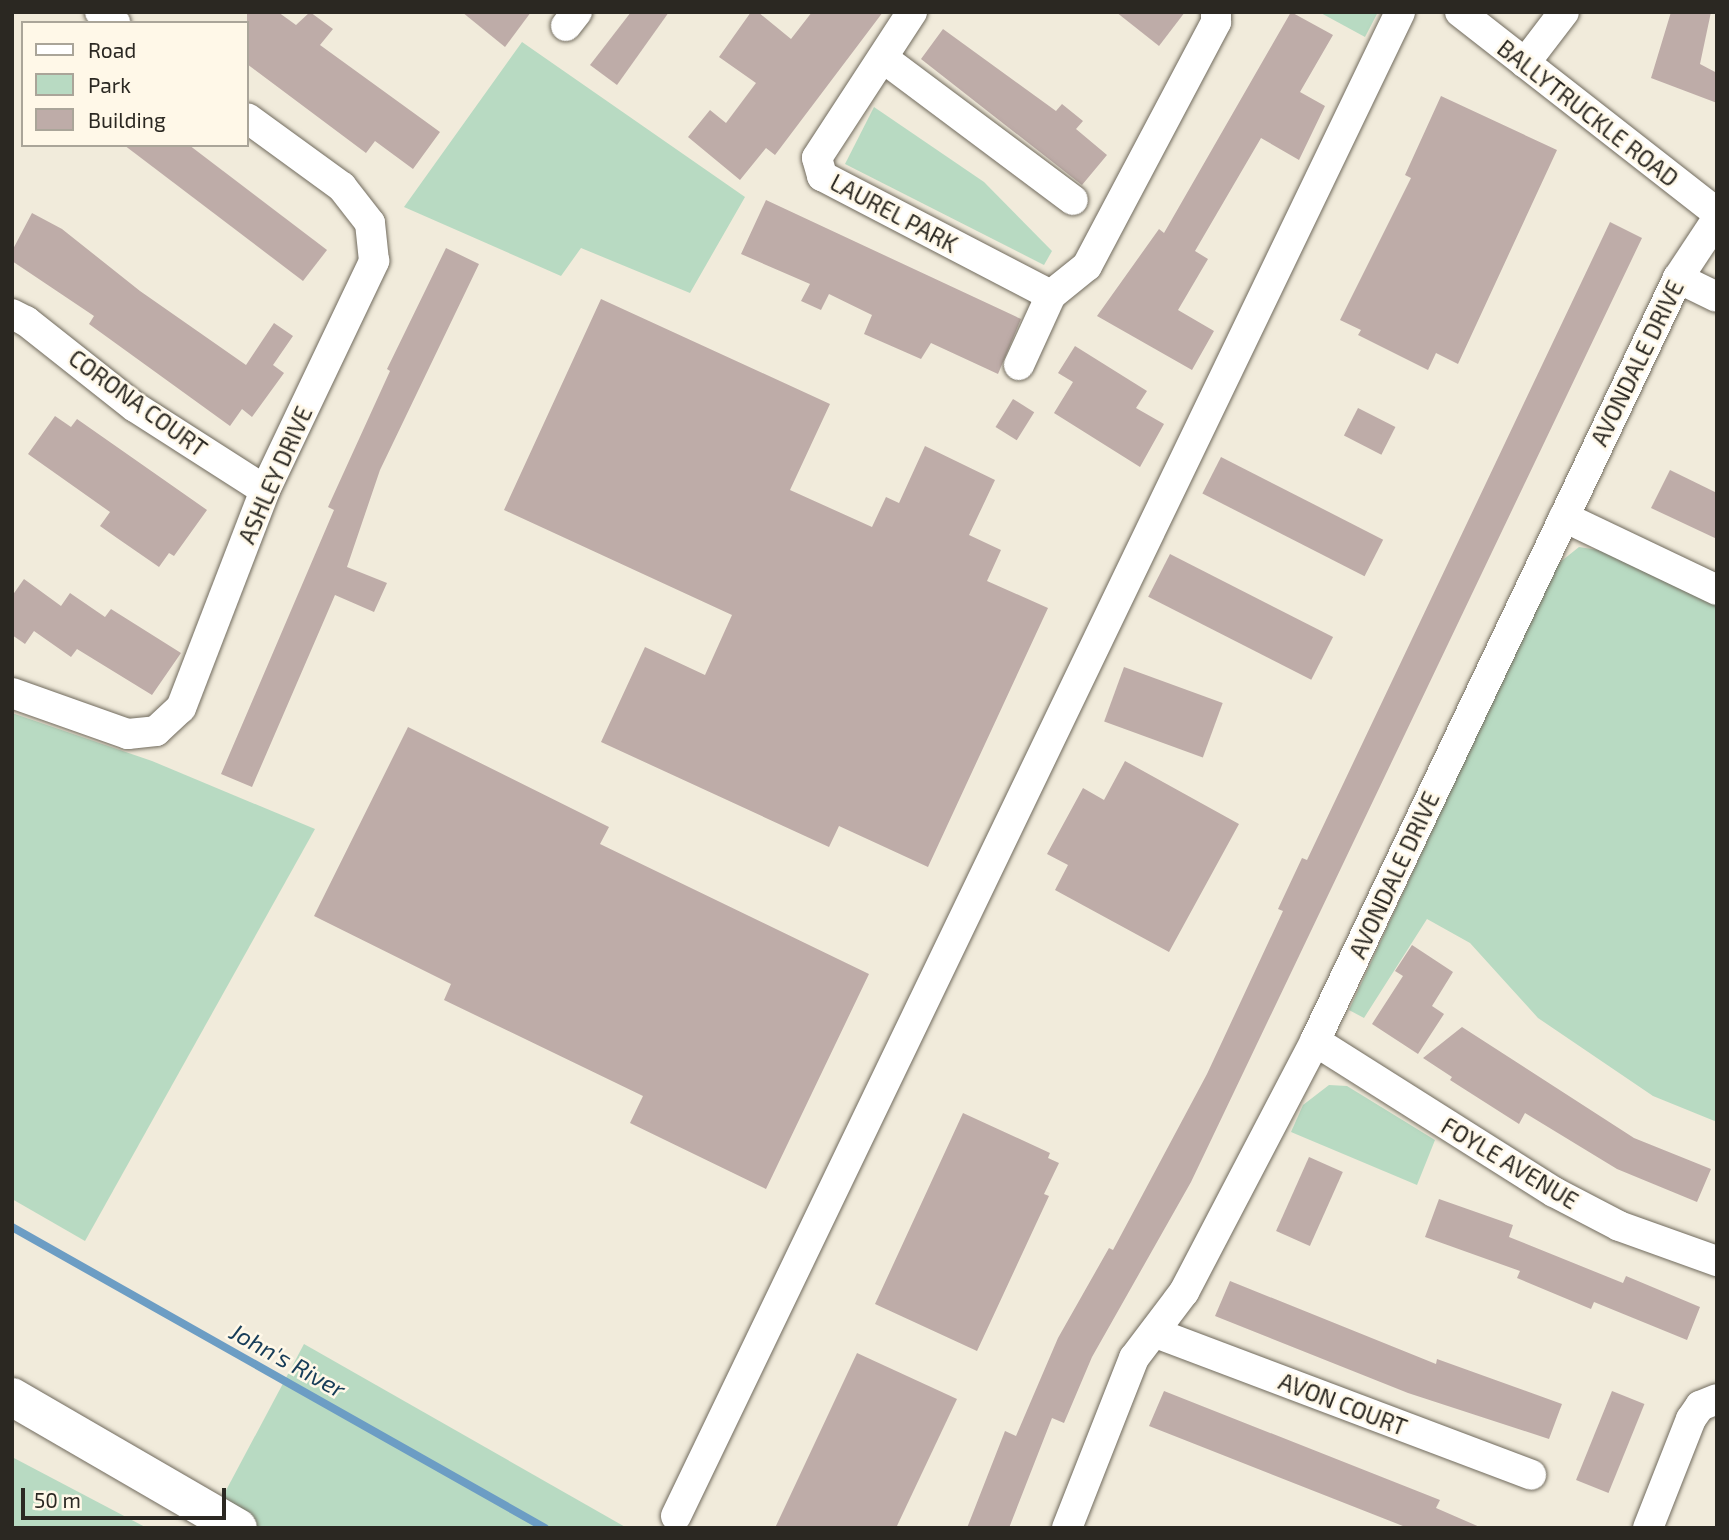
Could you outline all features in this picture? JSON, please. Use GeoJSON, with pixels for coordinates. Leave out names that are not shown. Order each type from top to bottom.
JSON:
{"type":"FeatureCollection","features":[{"type":"Feature","properties":{"kind":"main road"},"geometry":{"type":"LineString","coordinates":[[12,1397],[238,1528]]}},
{"type":"Feature","properties":{"kind":"street","name":"LAUREL PARK"},"geometry":{"type":"LineString","coordinates":[[912,12],[817,158],[822,176],[1051,295]]}},
{"type":"Feature","properties":{"kind":"street"},"geometry":{"type":"LineString","coordinates":[[1019,365],[1051,295],[1087,266],[1216,22],[1216,12]]}},
{"type":"Feature","properties":{"kind":"street"},"geometry":{"type":"LineString","coordinates":[[676,1516],[1400,12]]}},
{"type":"Feature","properties":{"kind":"street","name":"BALLYTRUCKLE ROAD"},"geometry":{"type":"LineString","coordinates":[[1460,12],[1717,213]]}},
{"type":"Feature","properties":{"kind":"street"},"geometry":{"type":"LineString","coordinates":[[1525,63],[1564,12]]}},
{"type":"Feature","properties":{"kind":"street"},"geometry":{"type":"LineString","coordinates":[[883,58],[1073,200]]}},
{"type":"Feature","properties":{"kind":"street","name":"ASHLEY DRIVE"},"geometry":{"type":"LineString","coordinates":[[12,693],[128,734],[156,731],[181,708],[265,490],[374,261],[370,223],[342,187],[248,119]]}},
{"type":"Feature","properties":{"kind":"street","name":"AVONDALE DRIVE"},"geometry":{"type":"LineString","coordinates":[[1067,1528],[1134,1358],[1156,1333],[1184,1292],[1315,1041],[1678,278],[1717,219]]}},
{"type":"Feature","properties":{"kind":"street"},"geometry":{"type":"LineString","coordinates":[[1678,278],[1717,297]]}},
{"type":"Feature","properties":{"kind":"street","name":"CORONA COURT"},"geometry":{"type":"LineString","coordinates":[[12,314],[26,321],[135,407],[265,490]]}},
{"type":"Feature","properties":{"kind":"street"},"geometry":{"type":"LineString","coordinates":[[1564,517],[1717,590]]}},
{"type":"Feature","properties":{"kind":"street","name":"FOYLE AVENUE"},"geometry":{"type":"LineString","coordinates":[[1315,1041],[1554,1192],[1619,1226],[1717,1261]]}},
{"type":"Feature","properties":{"kind":"street","name":"AVON COURT"},"geometry":{"type":"LineString","coordinates":[[1156,1333],[1531,1475]]}},
{"type":"Feature","properties":{"kind":"street"},"geometry":{"type":"LineString","coordinates":[[1648,1528],[1691,1419],[1715,1399]]}},
{"type":"Feature","properties":{"kind":"green space"},"geometry":{"type":"Polygon","coordinates":[[[1319,12],[1378,12],[1365,37],[1319,12]]]}},
{"type":"Feature","properties":{"kind":"green space"},"geometry":{"type":"Polygon","coordinates":[[[522,42],[745,197],[690,293],[581,248],[561,276],[404,207],[522,42]]]}},
{"type":"Feature","properties":{"kind":"green space"},"geometry":{"type":"Polygon","coordinates":[[[874,107],[984,182],[1052,251],[1044,265],[845,164],[874,107]]]}},
{"type":"Feature","properties":{"kind":"green space"},"geometry":{"type":"Polygon","coordinates":[[[1579,547],[1611,552],[1717,604],[1717,1122],[1653,1096],[1538,1018],[1470,943],[1427,919],[1364,1018],[1349,1010],[1554,567],[1579,547]]]}},
{"type":"Feature","properties":{"kind":"green space"},"geometry":{"type":"Polygon","coordinates":[[[12,713],[152,761],[315,829],[85,1241],[12,1199],[12,713]]]}},
{"type":"Feature","properties":{"kind":"green space"},"geometry":{"type":"Polygon","coordinates":[[[1329,1085],[1347,1086],[1435,1140],[1417,1185],[1291,1132],[1303,1105],[1329,1085]]]}},
{"type":"Feature","properties":{"kind":"green space"},"geometry":{"type":"Polygon","coordinates":[[[304,1344],[627,1528],[206,1528],[304,1344]]]}},
{"type":"Feature","properties":{"kind":"green space"},"geometry":{"type":"Polygon","coordinates":[[[12,1457],[147,1528],[12,1528],[12,1457]]]}},
{"type":"Feature","properties":{"kind":"building"},"geometry":{"type":"Polygon","coordinates":[[[247,12],[278,12],[296,25],[310,12],[333,29],[320,45],[440,132],[413,169],[375,141],[366,153],[248,65],[247,12]]]}},
{"type":"Feature","properties":{"kind":"building"},"geometry":{"type":"Polygon","coordinates":[[[462,12],[531,12],[505,47],[462,12]]]}},
{"type":"Feature","properties":{"kind":"building"},"geometry":{"type":"Polygon","coordinates":[[[631,12],[669,12],[617,85],[590,65],[631,12]]]}},
{"type":"Feature","properties":{"kind":"building"},"geometry":{"type":"Polygon","coordinates":[[[751,12],[758,12],[791,39],[812,12],[883,12],[775,155],[766,148],[740,180],[688,137],[710,110],[726,123],[756,83],[719,57],[751,12]]]}},
{"type":"Feature","properties":{"kind":"building"},"geometry":{"type":"Polygon","coordinates":[[[1116,12],[1185,12],[1159,46],[1116,12]]]}},
{"type":"Feature","properties":{"kind":"building"},"geometry":{"type":"Polygon","coordinates":[[[1291,12],[1333,35],[1300,92],[1325,106],[1299,160],[1261,138],[1195,251],[1208,259],[1178,310],[1214,331],[1192,370],[1097,316],[1159,229],[1164,233],[1291,12]]]}},
{"type":"Feature","properties":{"kind":"building"},"geometry":{"type":"Polygon","coordinates":[[[1671,12],[1711,12],[1700,64],[1717,73],[1717,103],[1651,78],[1671,12]]]}},
{"type":"Feature","properties":{"kind":"building"},"geometry":{"type":"Polygon","coordinates":[[[943,29],[1056,111],[1062,104],[1083,121],[1076,129],[1107,155],[1082,185],[921,59],[943,29]]]}},
{"type":"Feature","properties":{"kind":"building"},"geometry":{"type":"Polygon","coordinates":[[[1441,96],[1557,150],[1458,364],[1436,353],[1428,370],[1358,335],[1361,330],[1340,320],[1411,178],[1405,175],[1441,96]]]}},
{"type":"Feature","properties":{"kind":"building"},"geometry":{"type":"Polygon","coordinates":[[[127,147],[192,147],[327,250],[303,281],[127,147]]]}},
{"type":"Feature","properties":{"kind":"building"},"geometry":{"type":"Polygon","coordinates":[[[766,200],[1021,319],[998,374],[931,343],[921,359],[864,334],[872,315],[829,294],[821,310],[801,301],[810,284],[741,254],[766,200]]]}},
{"type":"Feature","properties":{"kind":"building"},"geometry":{"type":"Polygon","coordinates":[[[32,213],[62,229],[140,291],[246,365],[274,323],[293,336],[273,365],[284,373],[252,417],[242,409],[230,426],[89,324],[94,316],[12,261],[12,251],[32,213]]]}},
{"type":"Feature","properties":{"kind":"building"},"geometry":{"type":"Polygon","coordinates":[[[1610,222],[1642,238],[1191,1182],[1092,1357],[1064,1423],[1052,1418],[1009,1528],[967,1528],[1005,1431],[1016,1436],[1058,1338],[1109,1248],[1113,1250],[1207,1074],[1283,911],[1278,909],[1302,858],[1307,860],[1610,222]]]}},
{"type":"Feature","properties":{"kind":"building"},"geometry":{"type":"Polygon","coordinates":[[[446,248],[479,264],[380,470],[347,567],[387,583],[374,612],[335,595],[252,787],[221,774],[334,510],[328,507],[390,371],[387,369],[446,248]]]}},
{"type":"Feature","properties":{"kind":"building"},"geometry":{"type":"Polygon","coordinates":[[[601,299],[830,404],[790,490],[872,527],[886,497],[899,503],[925,446],[995,480],[969,535],[1001,550],[987,581],[1048,608],[928,867],[839,826],[829,847],[601,742],[645,647],[705,675],[732,615],[504,510],[601,299]]]}},
{"type":"Feature","properties":{"kind":"building"},"geometry":{"type":"Polygon","coordinates":[[[1075,346],[1147,391],[1136,408],[1164,424],[1140,467],[1054,413],[1073,382],[1058,373],[1075,346]]]}},
{"type":"Feature","properties":{"kind":"building"},"geometry":{"type":"Polygon","coordinates":[[[1013,399],[1034,412],[1017,440],[996,427],[1013,399]]]}},
{"type":"Feature","properties":{"kind":"building"},"geometry":{"type":"Polygon","coordinates":[[[1358,408],[1395,427],[1381,455],[1344,436],[1358,408]]]}},
{"type":"Feature","properties":{"kind":"building"},"geometry":{"type":"Polygon","coordinates":[[[55,416],[71,427],[77,419],[207,510],[174,556],[169,553],[159,567],[117,538],[100,526],[110,512],[28,454],[55,416]]]}},
{"type":"Feature","properties":{"kind":"building"},"geometry":{"type":"Polygon","coordinates":[[[1221,457],[1383,540],[1365,576],[1202,494],[1221,457]]]}},
{"type":"Feature","properties":{"kind":"building"},"geometry":{"type":"Polygon","coordinates":[[[1670,470],[1717,493],[1717,539],[1651,508],[1670,470]]]}},
{"type":"Feature","properties":{"kind":"building"},"geometry":{"type":"Polygon","coordinates":[[[1170,554],[1333,637],[1311,680],[1148,597],[1170,554]]]}},
{"type":"Feature","properties":{"kind":"building"},"geometry":{"type":"Polygon","coordinates":[[[24,579],[61,606],[70,593],[105,617],[111,609],[181,653],[152,695],[77,649],[71,657],[34,631],[25,644],[12,635],[12,596],[24,579]]]}},
{"type":"Feature","properties":{"kind":"building"},"geometry":{"type":"Polygon","coordinates":[[[1124,667],[1223,703],[1203,757],[1104,722],[1124,667]]]}},
{"type":"Feature","properties":{"kind":"building"},"geometry":{"type":"Polygon","coordinates":[[[408,727],[609,827],[600,844],[869,974],[766,1189],[630,1123],[643,1096],[444,1000],[451,984],[314,916],[408,727]]]}},
{"type":"Feature","properties":{"kind":"building"},"geometry":{"type":"Polygon","coordinates":[[[1125,761],[1239,824],[1169,952],[1055,890],[1068,865],[1047,854],[1083,788],[1104,800],[1125,761]]]}},
{"type":"Feature","properties":{"kind":"building"},"geometry":{"type":"Polygon","coordinates":[[[1412,945],[1453,972],[1432,1006],[1444,1014],[1418,1054],[1372,1024],[1403,976],[1395,971],[1412,945]]]}},
{"type":"Feature","properties":{"kind":"building"},"geometry":{"type":"Polygon","coordinates":[[[1462,1027],[1634,1138],[1711,1169],[1697,1202],[1617,1169],[1525,1113],[1519,1124],[1450,1080],[1452,1077],[1423,1058],[1462,1027]]]}},
{"type":"Feature","properties":{"kind":"building"},"geometry":{"type":"Polygon","coordinates":[[[963,1113],[1050,1153],[1048,1158],[1059,1163],[1044,1194],[1049,1196],[977,1351],[875,1304],[963,1113]]]}},
{"type":"Feature","properties":{"kind":"building"},"geometry":{"type":"Polygon","coordinates":[[[1309,1157],[1343,1172],[1310,1246],[1276,1231],[1309,1157]]]}},
{"type":"Feature","properties":{"kind":"building"},"geometry":{"type":"Polygon","coordinates":[[[1439,1199],[1513,1225],[1509,1237],[1623,1283],[1626,1276],[1700,1307],[1687,1340],[1594,1302],[1591,1309],[1517,1278],[1520,1271],[1425,1237],[1439,1199]]]}},
{"type":"Feature","properties":{"kind":"building"},"geometry":{"type":"Polygon","coordinates":[[[1230,1281],[1436,1364],[1437,1359],[1562,1404],[1549,1439],[1408,1393],[1215,1316],[1230,1281]]]}},
{"type":"Feature","properties":{"kind":"building"},"geometry":{"type":"Polygon","coordinates":[[[857,1353],[957,1399],[896,1528],[775,1528],[857,1353]]]}},
{"type":"Feature","properties":{"kind":"building"},"geometry":{"type":"Polygon","coordinates":[[[1164,1391],[1440,1500],[1436,1508],[1482,1528],[1408,1528],[1149,1426],[1164,1391]]]}},
{"type":"Feature","properties":{"kind":"building"},"geometry":{"type":"Polygon","coordinates":[[[1612,1391],[1644,1404],[1608,1493],[1576,1480],[1612,1391]]]}},
{"type":"Feature","properties":{"kind":"waterway","name":"John's River"},"geometry":{"type":"LineString","coordinates":[[12,1227],[545,1528]]}}]}
